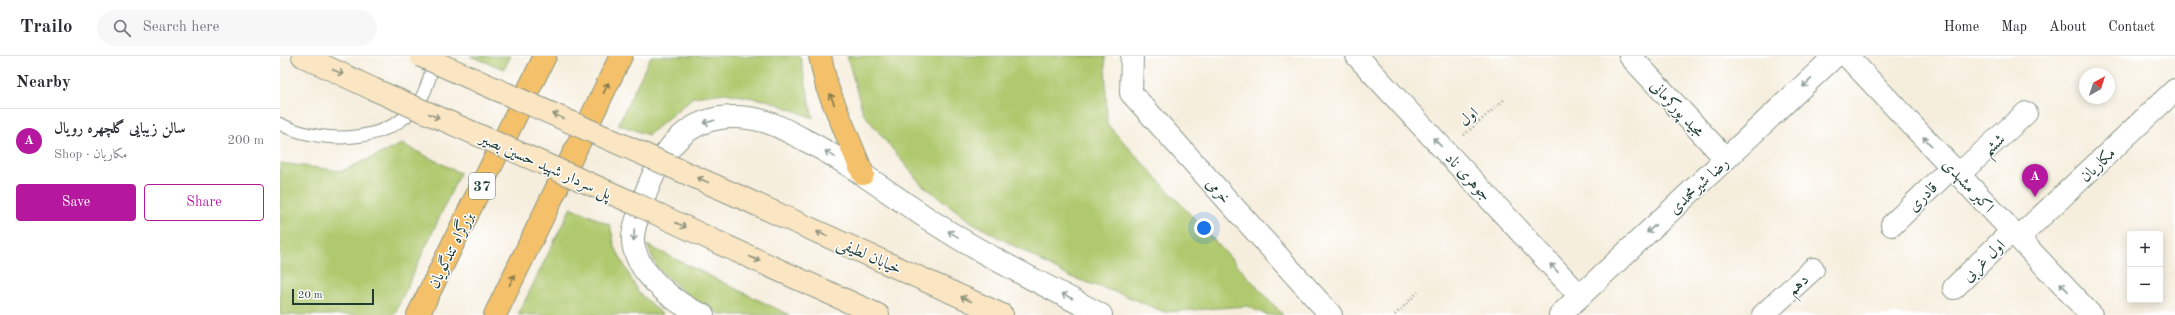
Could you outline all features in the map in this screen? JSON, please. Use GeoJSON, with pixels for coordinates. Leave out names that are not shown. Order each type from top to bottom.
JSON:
{"type":"FeatureCollection","features":[{"type":"Feature","properties":{"kind":"highway","name":"بزرگراه تندگویان"},"geometry":{"type":"LineString","coordinates":[[418,315],[545,56]]}},
{"type":"Feature","properties":{"kind":"highway"},"geometry":{"type":"LineString","coordinates":[[495,315],[621,56]]}},
{"type":"Feature","properties":{"kind":"highway"},"geometry":{"type":"LineString","coordinates":[[820,56],[827,87],[863,174]]}},
{"type":"Feature","properties":{"kind":"main road","name":"پل سردار شهید حسین بصیر"},"geometry":{"type":"LineString","coordinates":[[303,56],[373,89],[638,205],[719,244],[878,315]]}},
{"type":"Feature","properties":{"kind":"main road","name":"خیابان لطیفی"},"geometry":{"type":"LineString","coordinates":[[421,56],[1002,315]]}},
{"type":"Feature","properties":{"kind":"street","name":"خرمی"},"geometry":{"type":"LineString","coordinates":[[1132,56],[1131,93],[1331,315]]}},
{"type":"Feature","properties":{"kind":"street","name":"جوهری ناد"},"geometry":{"type":"LineString","coordinates":[[1358,56],[1580,296]]}},
{"type":"Feature","properties":{"kind":"street","name":"مجید پورکرمانی"},"geometry":{"type":"LineString","coordinates":[[1630,56],[1726,159]]}},
{"type":"Feature","properties":{"kind":"street","name":"رضا شیرمحمدی"},"geometry":{"type":"LineString","coordinates":[[1560,315],[1836,56]]}},
{"type":"Feature","properties":{"kind":"street","name":"اکبر مشهدی"},"geometry":{"type":"LineString","coordinates":[[1847,56],[2091,315]]}},
{"type":"Feature","properties":{"kind":"street","name":"مکاریان"},"geometry":{"type":"LineString","coordinates":[[2015,234],[2175,90]]}},
{"type":"Feature","properties":{"kind":"street","name":"ششم"},"geometry":{"type":"LineString","coordinates":[[1955,170],[2026,113]]}},
{"type":"Feature","properties":{"kind":"street"},"geometry":{"type":"LineString","coordinates":[[703,315],[694,312],[664,292],[641,264],[634,249],[633,234],[647,190],[666,150],[679,136],[694,126],[729,117],[748,118],[770,122],[818,146],[953,234],[1101,315]]}},
{"type":"Feature","properties":{"kind":"street","name":"قادری"},"geometry":{"type":"LineString","coordinates":[[1892,225],[1955,170]]}},
{"type":"Feature","properties":{"kind":"street","name":"اول غربی"},"geometry":{"type":"LineString","coordinates":[[1954,288],[2015,234]]}},
{"type":"Feature","properties":{"kind":"street","name":"دهم"},"geometry":{"type":"LineString","coordinates":[[1764,315],[1813,269]]}},
{"type":"Feature","properties":{"kind":"lane"},"geometry":{"type":"LineString","coordinates":[[280,124],[295,132],[337,138],[385,130],[406,115],[423,96],[436,56]]}},
{"type":"Feature","properties":{"kind":"path","name":"اول"},"geometry":{"type":"LineString","coordinates":[[1446,151],[1506,98]]}},
{"type":"Feature","properties":{"kind":"path"},"geometry":{"type":"LineString","coordinates":[[1395,315],[1418,292]]}},
{"type":"Feature","properties":{"kind":"green space"},"geometry":{"type":"Polygon","coordinates":[[[470,56],[511,56],[504,69],[470,56]]]}},
{"type":"Feature","properties":{"kind":"green space"},"geometry":{"type":"Polygon","coordinates":[[[651,56],[800,56],[813,118],[770,101],[725,93],[693,97],[648,135],[618,124],[651,56]]]}},
{"type":"Feature","properties":{"kind":"green space"},"geometry":{"type":"Polygon","coordinates":[[[847,56],[1105,56],[1107,124],[1283,315],[1267,315],[1247,306],[1165,312],[1121,294],[1068,276],[973,223],[921,184],[863,113],[847,56]]]}},
{"type":"Feature","properties":{"kind":"green space"},"geometry":{"type":"Polygon","coordinates":[[[402,144],[460,173],[394,315],[280,315],[280,163],[342,171],[402,144]]]}},
{"type":"Feature","properties":{"kind":"green space"},"geometry":{"type":"Polygon","coordinates":[[[571,207],[610,225],[615,247],[638,292],[663,315],[518,315],[571,207]]]}},
{"type":"Feature","properties":{"kind":"green space"},"geometry":{"type":"Polygon","coordinates":[[[647,245],[789,315],[721,315],[691,298],[657,268],[647,245]]]}},
{"type":"Feature","properties":{"kind":"place","name":"سالن زیبایی گلچهره رویال"},"geometry":{"type":"Point","coordinates":[2035,197]}}]}
